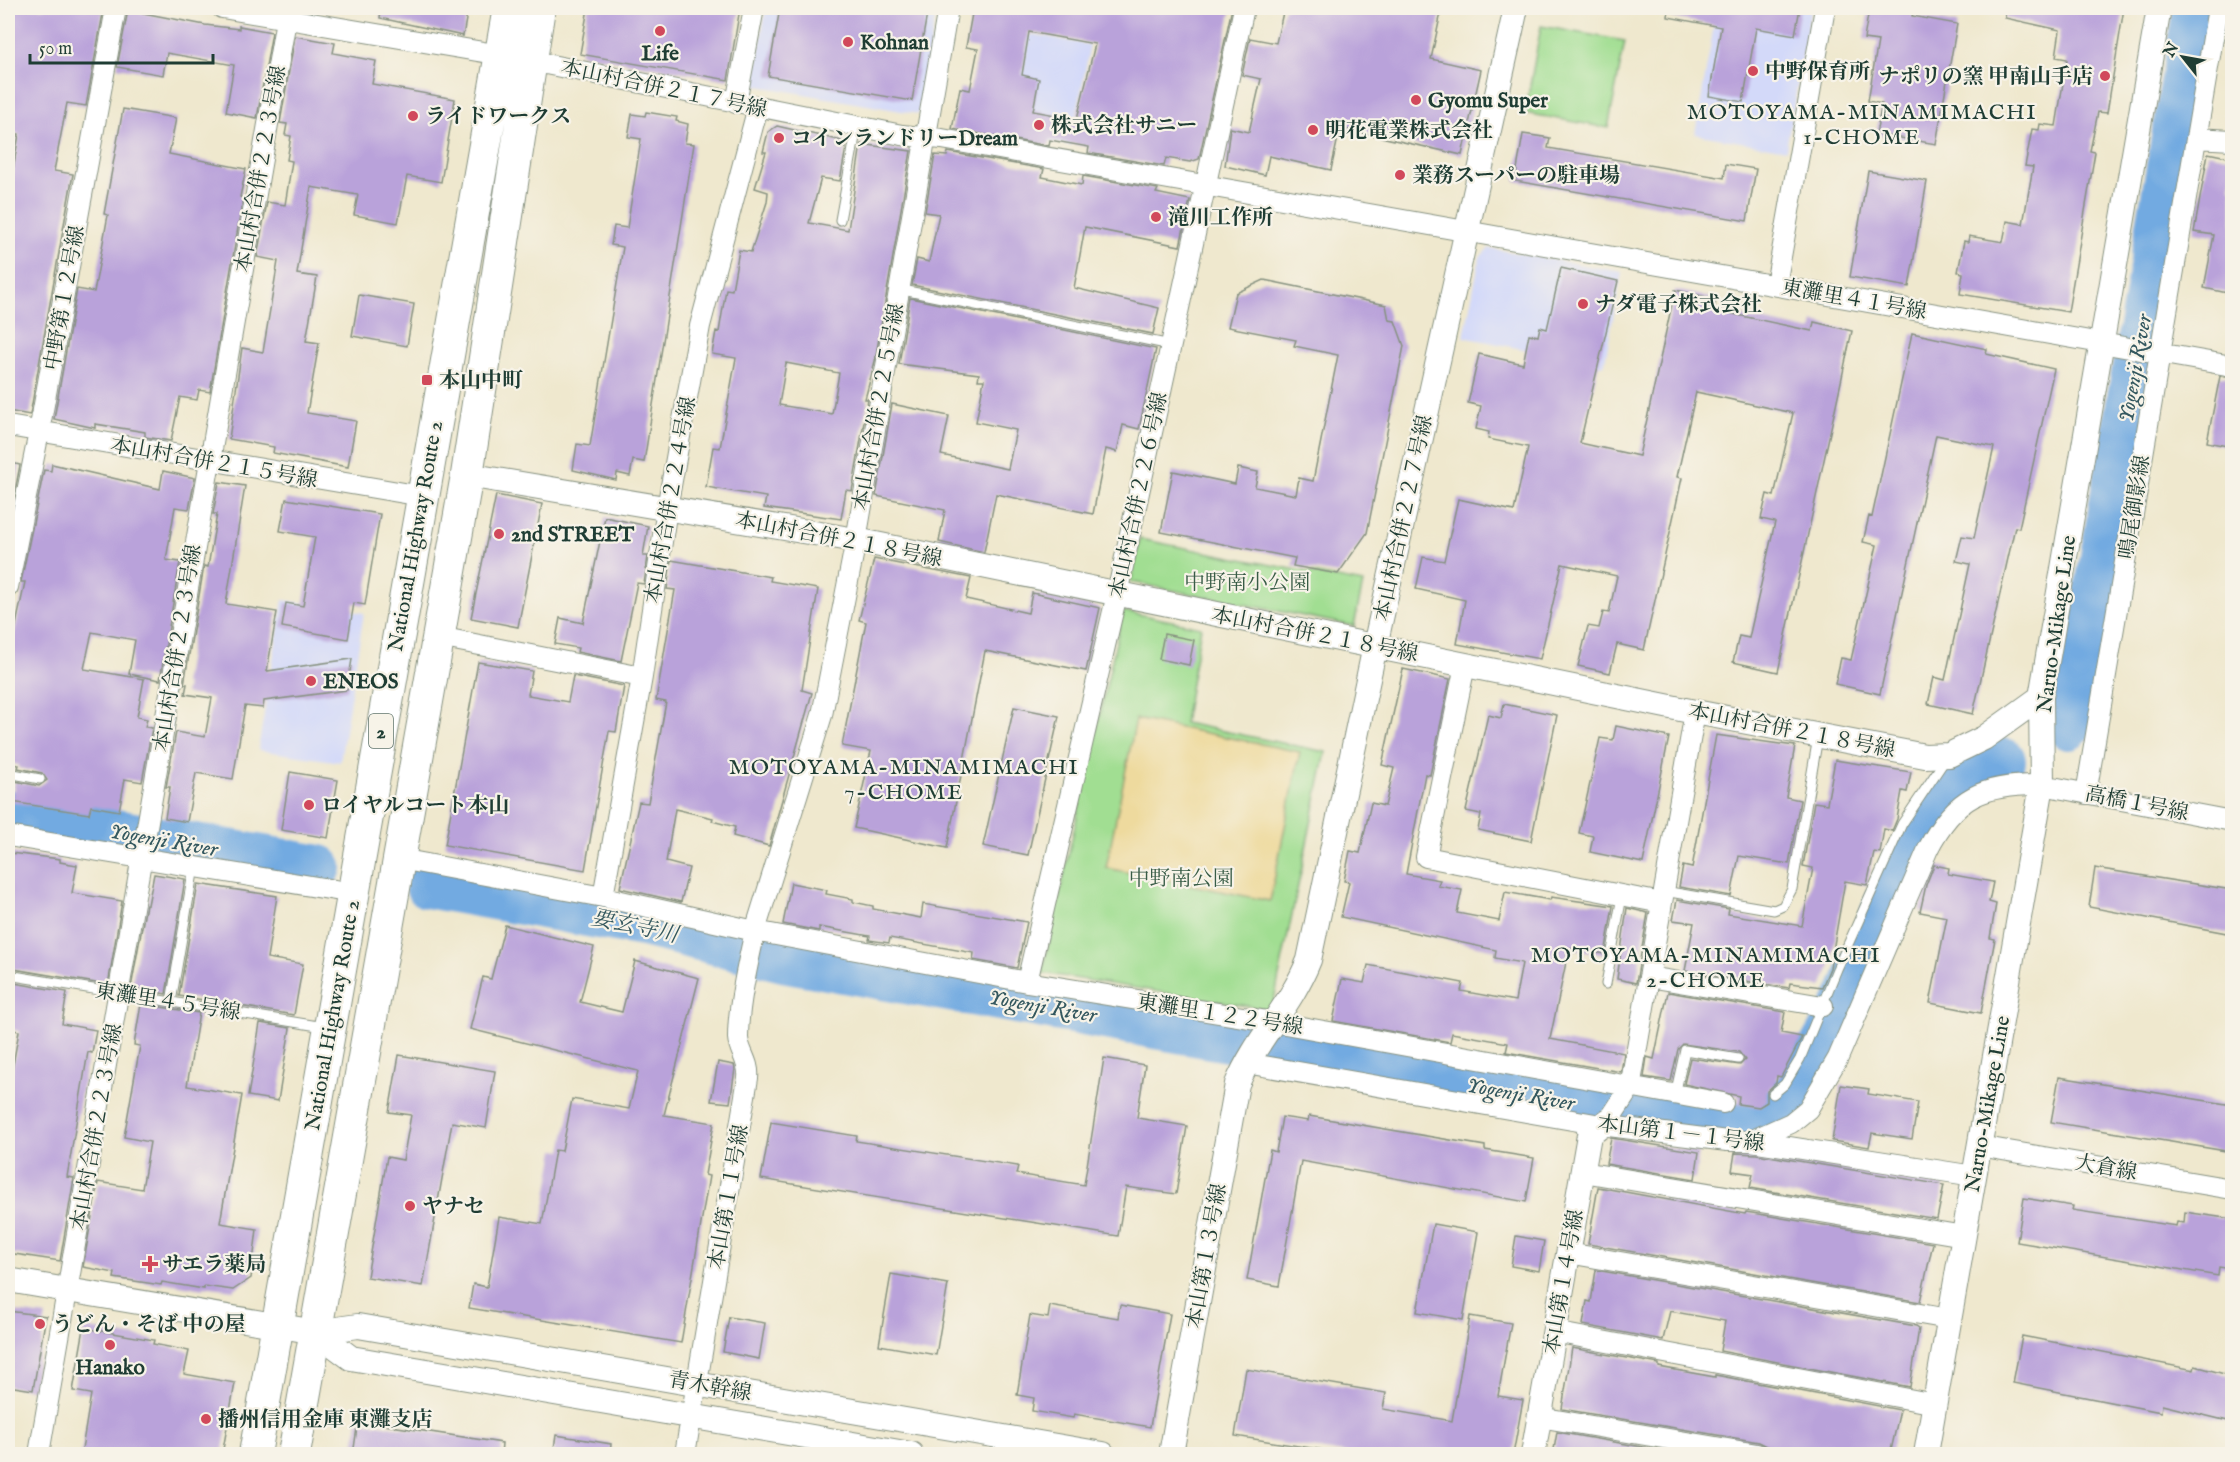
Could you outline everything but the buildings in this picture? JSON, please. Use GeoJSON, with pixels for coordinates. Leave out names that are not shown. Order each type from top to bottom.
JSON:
{"type":"FeatureCollection","features":[{"type":"Feature","properties":{"kind":"highway","name":"National Highway Route 2"},"geometry":{"type":"LineString","coordinates":[[294,1455],[467,475],[515,58],[509,8]]}},
{"type":"Feature","properties":{"kind":"highway","name":"National Highway Route 2"},"geometry":{"type":"LineString","coordinates":[[255,1455],[422,496],[515,58],[539,8]]}},
{"type":"Feature","properties":{"kind":"street","name":"中野第１２号線"},"geometry":{"type":"LineString","coordinates":[[8,587],[39,432],[116,8]]}},
{"type":"Feature","properties":{"kind":"street","name":"本山村合併２１７号線"},"geometry":{"type":"LineString","coordinates":[[222,8],[287,13],[857,126],[1204,183],[1466,232]]}},
{"type":"Feature","properties":{"kind":"street"},"geometry":{"type":"LineString","coordinates":[[736,103],[754,8]]}},
{"type":"Feature","properties":{"kind":"street","name":"本山村合併２２５号線"},"geometry":{"type":"LineString","coordinates":[[754,936],[822,714],[856,540],[948,8]]}},
{"type":"Feature","properties":{"kind":"street","name":"本山村合併２２６号線"},"geometry":{"type":"LineString","coordinates":[[1027,982],[1117,594],[1204,183],[1244,8]]}},
{"type":"Feature","properties":{"kind":"street","name":"本山村合併２２７号線"},"geometry":{"type":"LineString","coordinates":[[1247,1062],[1299,985],[1309,960],[1375,646],[1516,8]]}},
{"type":"Feature","properties":{"kind":"street"},"geometry":{"type":"LineString","coordinates":[[1776,285],[1825,8]]}},
{"type":"Feature","properties":{"kind":"street","name":"Naruo-Mikage Line"},"geometry":{"type":"LineString","coordinates":[[1926,1455],[2042,785],[2041,697],[2100,341],[2159,8]]}},
{"type":"Feature","properties":{"kind":"street","name":"鳴尾御影線"},"geometry":{"type":"LineString","coordinates":[[2086,794],[2156,351],[2218,8]]}},
{"type":"Feature","properties":{"kind":"street","name":"本山村合併２２３号線"},"geometry":{"type":"LineString","coordinates":[[39,1455],[143,858],[208,461],[287,13]]}},
{"type":"Feature","properties":{"kind":"street","name":"本山村合併２２４号線"},"geometry":{"type":"LineString","coordinates":[[603,897],[642,677],[667,508],[700,326],[758,107]]}},
{"type":"Feature","properties":{"kind":"street"},"geometry":{"type":"LineString","coordinates":[[2196,138],[2232,140]]}},
{"type":"Feature","properties":{"kind":"street","name":"東灘里４１号線"},"geometry":{"type":"LineString","coordinates":[[1466,232],[2100,341],[2232,366]]}},
{"type":"Feature","properties":{"kind":"street","name":"本山村合併２１５号線"},"geometry":{"type":"LineString","coordinates":[[8,426],[422,496]]}},
{"type":"Feature","properties":{"kind":"street","name":"本山村合併２１８号線"},"geometry":{"type":"LineString","coordinates":[[467,475],[856,540],[1695,712],[1925,756],[1949,754],[1984,738],[2041,697]]}},
{"type":"Feature","properties":{"kind":"street"},"geometry":{"type":"LineString","coordinates":[[439,637],[642,677]]}},
{"type":"Feature","properties":{"kind":"street"},"geometry":{"type":"LineString","coordinates":[[1465,664],[1425,857],[1622,896],[1663,897]]}},
{"type":"Feature","properties":{"kind":"street"},"geometry":{"type":"LineString","coordinates":[[1605,1122],[1628,1090],[1695,712]]}},
{"type":"Feature","properties":{"kind":"street","name":"高橋１号線"},"geometry":{"type":"LineString","coordinates":[[1751,1141],[1791,1123],[1808,1109],[1838,1058],[1940,824],[1961,802],[1986,790],[2010,784],[2042,785],[2232,821]]}},
{"type":"Feature","properties":{"kind":"street"},"geometry":{"type":"LineString","coordinates":[[8,836],[353,893]]}},
{"type":"Feature","properties":{"kind":"street","name":"東灘里１２２号線"},"geometry":{"type":"LineString","coordinates":[[400,859],[603,897],[754,936],[1027,982],[1628,1090],[1723,1103]]}},
{"type":"Feature","properties":{"kind":"street","name":"本山第１１号線"},"geometry":{"type":"LineString","coordinates":[[685,1455],[748,1078],[749,1066],[738,1040],[754,936]]}},
{"type":"Feature","properties":{"kind":"street"},"geometry":{"type":"LineString","coordinates":[[1649,977],[1823,1006]]}},
{"type":"Feature","properties":{"kind":"street","name":"本山第１－１号線"},"geometry":{"type":"LineString","coordinates":[[1247,1062],[1605,1122],[1727,1141],[1751,1141],[1974,1176]]}},
{"type":"Feature","properties":{"kind":"street","name":"本山第１３号線"},"geometry":{"type":"LineString","coordinates":[[1172,1455],[1237,1084],[1247,1062]]}},
{"type":"Feature","properties":{"kind":"street","name":"本山第１４号線"},"geometry":{"type":"LineString","coordinates":[[1533,1455],[1589,1135],[1605,1122]]}},
{"type":"Feature","properties":{"kind":"street","name":"大倉線"},"geometry":{"type":"LineString","coordinates":[[1979,1146],[2232,1189]]}},
{"type":"Feature","properties":{"kind":"street"},"geometry":{"type":"LineString","coordinates":[[1583,1172],[1964,1236]]}},
{"type":"Feature","properties":{"kind":"street"},"geometry":{"type":"LineString","coordinates":[[1568,1253],[1950,1319]]}},
{"type":"Feature","properties":{"kind":"street","name":"青木幹線"},"geometry":{"type":"LineString","coordinates":[[8,1280],[316,1332],[358,1326],[1103,1455]]}},
{"type":"Feature","properties":{"kind":"street","name":"青木幹線"},"geometry":{"type":"LineString","coordinates":[[316,1332],[351,1358],[911,1455]]}},
{"type":"Feature","properties":{"kind":"street"},"geometry":{"type":"LineString","coordinates":[[1554,1332],[1935,1404]]}},
{"type":"Feature","properties":{"kind":"street"},"geometry":{"type":"LineString","coordinates":[[1539,1417],[1757,1455]]}},
{"type":"Feature","properties":{"kind":"lane"},"geometry":{"type":"LineString","coordinates":[[840,220],[857,126]]}},
{"type":"Feature","properties":{"kind":"lane"},"geometry":{"type":"LineString","coordinates":[[898,289],[1171,345]]}},
{"type":"Feature","properties":{"kind":"lane"},"geometry":{"type":"LineString","coordinates":[[1663,897],[1774,910],[1783,906],[1792,889],[1818,736]]}},
{"type":"Feature","properties":{"kind":"lane"},"geometry":{"type":"LineString","coordinates":[[1773,1094],[1785,1084],[1800,1059],[1837,969],[1902,824],[1949,754]]}},
{"type":"Feature","properties":{"kind":"lane"},"geometry":{"type":"LineString","coordinates":[[8,773],[40,779]]}},
{"type":"Feature","properties":{"kind":"lane"},"geometry":{"type":"LineString","coordinates":[[171,1002],[194,867]]}},
{"type":"Feature","properties":{"kind":"lane"},"geometry":{"type":"LineString","coordinates":[[1606,984],[1622,896]]}},
{"type":"Feature","properties":{"kind":"lane","name":"東灘里４５号線"},"geometry":{"type":"LineString","coordinates":[[8,975],[329,1028]]}},
{"type":"Feature","properties":{"kind":"lane"},"geometry":{"type":"LineString","coordinates":[[1675,1095],[1685,1050],[1738,1059]]}},
{"type":"Feature","properties":{"kind":"shaded area","name":"Kohnan"},"geometry":{"type":"Polygon","coordinates":[[[766,8],[937,8],[918,114],[753,85],[766,8]]]}},
{"type":"Feature","properties":{"kind":"shaded area","name":"中野保育所"},"geometry":{"type":"Polygon","coordinates":[[[1717,8],[1811,8],[1786,150],[1695,134],[1717,8]]]}},
{"type":"Feature","properties":{"kind":"shaded area"},"geometry":{"type":"Polygon","coordinates":[[[1030,34],[1090,45],[1071,146],[1012,135],[1030,34]]]}},
{"type":"Feature","properties":{"kind":"shaded area"},"geometry":{"type":"Polygon","coordinates":[[[1489,248],[1622,272],[1604,366],[1464,337],[1480,257],[1489,248]]]}},
{"type":"Feature","properties":{"kind":"shaded area","name":"ENEOS"},"geometry":{"type":"Polygon","coordinates":[[[283,600],[364,613],[340,762],[258,750],[283,600]]]}},
{"type":"Feature","properties":{"kind":"green space"},"geometry":{"type":"Polygon","coordinates":[[[1541,26],[1625,41],[1608,128],[1525,113],[1541,26]]]}},
{"type":"Feature","properties":{"kind":"green space","name":"中野南小公園"},"geometry":{"type":"Polygon","coordinates":[[[1140,539],[1363,583],[1354,626],[1131,582],[1140,539]]]}},
{"type":"Feature","properties":{"kind":"green space","name":"中野南公園"},"geometry":{"type":"Polygon","coordinates":[[[1123,611],[1201,627],[1184,723],[1326,752],[1272,1010],[1042,973],[1123,611]]]}},
{"type":"Feature","properties":{"kind":"sand"},"geometry":{"type":"Polygon","coordinates":[[[1136,719],[1300,752],[1270,901],[1106,868],[1136,719]]]}},
{"type":"Feature","properties":{"kind":"waterway","name":"Yogenji River"},"geometry":{"type":"LineString","coordinates":[[2069,728],[2082,674],[2195,8]]}},
{"type":"Feature","properties":{"kind":"waterway","name":"Yogenji River"},"geometry":{"type":"LineString","coordinates":[[427,886],[643,925],[783,960],[1588,1105],[1737,1126],[1788,1106],[1848,998],[1894,884],[1945,794],[2004,760]]}},
{"type":"Feature","properties":{"kind":"waterway","name":"Yogenji River"},"geometry":{"type":"LineString","coordinates":[[8,812],[320,867]]}},
{"type":"Feature","properties":{"kind":"place","name":"Life"},"geometry":{"type":"Point","coordinates":[660,31]}},
{"type":"Feature","properties":{"kind":"place","name":"Kohnan"},"geometry":{"type":"Point","coordinates":[848,42]}},
{"type":"Feature","properties":{"kind":"place","name":"中野保育所"},"geometry":{"type":"Point","coordinates":[1753,71]}},
{"type":"Feature","properties":{"kind":"place","name":"ナポリの窯 甲南山手店"},"geometry":{"type":"Point","coordinates":[2105,76]}},
{"type":"Feature","properties":{"kind":"place","name":"Gyomu Super"},"geometry":{"type":"Point","coordinates":[1416,100]}},
{"type":"Feature","properties":{"kind":"place","name":"ライドワークス"},"geometry":{"type":"Point","coordinates":[413,116]}},
{"type":"Feature","properties":{"kind":"place","name":"株式会社サニー"},"geometry":{"type":"Point","coordinates":[1039,125]}},
{"type":"Feature","properties":{"kind":"place","name":"明花電業株式会社"},"geometry":{"type":"Point","coordinates":[1313,130]}},
{"type":"Feature","properties":{"kind":"place","name":"コインランドリーDream"},"geometry":{"type":"Point","coordinates":[779,138]}},
{"type":"Feature","properties":{"kind":"place","name":"業務スーパーの駐車場"},"geometry":{"type":"Point","coordinates":[1400,175]}},
{"type":"Feature","properties":{"kind":"place","name":"滝川工作所"},"geometry":{"type":"Point","coordinates":[1156,217]}},
{"type":"Feature","properties":{"kind":"place","name":"ナダ電子株式会社"},"geometry":{"type":"Point","coordinates":[1583,304]}},
{"type":"Feature","properties":{"kind":"place","name":"本山中町"},"geometry":{"type":"Point","coordinates":[427,380]}},
{"type":"Feature","properties":{"kind":"place","name":"2nd STREET"},"geometry":{"type":"Point","coordinates":[499,534]}},
{"type":"Feature","properties":{"kind":"place","name":"ENEOS"},"geometry":{"type":"Point","coordinates":[311,681]}},
{"type":"Feature","properties":{"kind":"place","name":"ロイヤルコート本山"},"geometry":{"type":"Point","coordinates":[309,805]}},
{"type":"Feature","properties":{"kind":"place","name":"ヤナセ"},"geometry":{"type":"Point","coordinates":[410,1206]}},
{"type":"Feature","properties":{"kind":"place","name":"サエラ薬局"},"geometry":{"type":"Point","coordinates":[150,1264]}},
{"type":"Feature","properties":{"kind":"place","name":"うどん・そば 中の屋"},"geometry":{"type":"Point","coordinates":[40,1324]}},
{"type":"Feature","properties":{"kind":"place","name":"Hanako"},"geometry":{"type":"Point","coordinates":[110,1345]}},
{"type":"Feature","properties":{"kind":"place","name":"播州信用金庫 東灘支店"},"geometry":{"type":"Point","coordinates":[206,1419]}},
{"type":"Feature","properties":{"kind":"district","name":"MOTOYAMA-MINAMIMACHI 1-CHOME"},"geometry":{"type":"Point","coordinates":[1862,124]}},
{"type":"Feature","properties":{"kind":"district","name":"MOTOYAMA-MINAMIMACHI 7-CHOME"},"geometry":{"type":"Point","coordinates":[904,778]}},
{"type":"Feature","properties":{"kind":"district","name":"MOTOYAMA-MINAMIMACHI 2-CHOME"},"geometry":{"type":"Point","coordinates":[1706,966]}},
{"type":"Feature","properties":{"kind":"water label","name":"要玄寺川"},"geometry":{"type":"Point","coordinates":[635,925]}}]}
